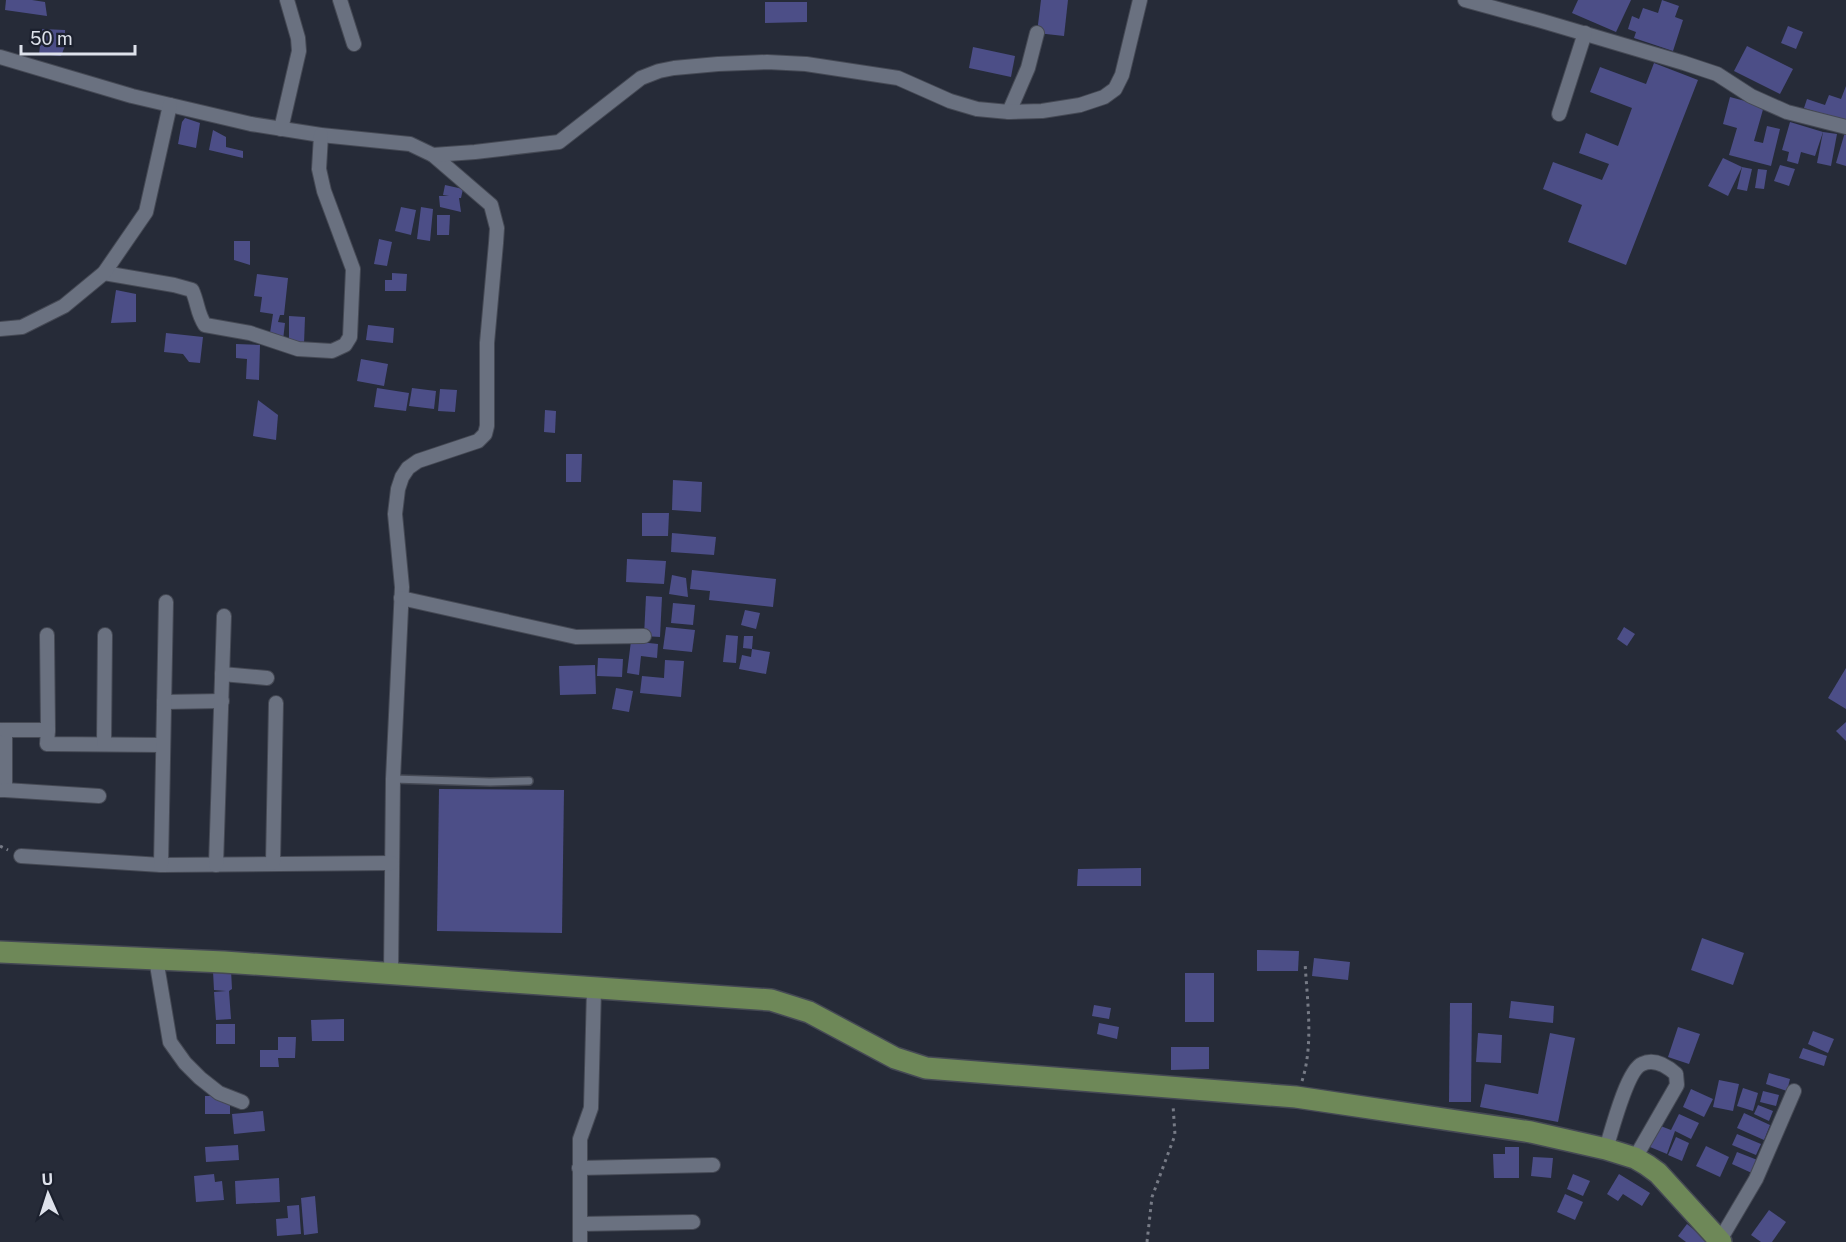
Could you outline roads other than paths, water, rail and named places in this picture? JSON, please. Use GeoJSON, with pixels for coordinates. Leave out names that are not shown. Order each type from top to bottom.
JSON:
{"type":"FeatureCollection","features":[{"type":"Feature","properties":{"kind":"main road"},"geometry":{"type":"LineString","coordinates":[[0,952],[224,962],[771,1000],[809,1012],[895,1058],[926,1068],[1296,1097],[1531,1132],[1606,1149],[1635,1158],[1658,1173],[1720,1241]]}},
{"type":"Feature","properties":{"kind":"street"},"geometry":{"type":"LineString","coordinates":[[281,129],[299,51],[298,38],[287,0]]}},
{"type":"Feature","properties":{"kind":"street"},"geometry":{"type":"LineString","coordinates":[[340,0],[354,44]]}},
{"type":"Feature","properties":{"kind":"street"},"geometry":{"type":"LineString","coordinates":[[433,155],[559,142],[641,78],[667,69],[718,64],[766,62],[806,64],[898,78],[950,101],[977,109],[1009,112],[1042,111],[1080,105],[1104,97],[1115,89],[1122,75],[1140,0]]}},
{"type":"Feature","properties":{"kind":"street"},"geometry":{"type":"LineString","coordinates":[[1466,0],[1585,33],[1717,74],[1751,96],[1787,112],[1846,127]]}},
{"type":"Feature","properties":{"kind":"street"},"geometry":{"type":"LineString","coordinates":[[1009,112],[1028,68],[1037,33]]}},
{"type":"Feature","properties":{"kind":"street"},"geometry":{"type":"LineString","coordinates":[[1559,114],[1585,33]]}},
{"type":"Feature","properties":{"kind":"street"},"geometry":{"type":"LineString","coordinates":[[0,57],[132,96],[251,124],[321,135],[410,144],[433,155],[491,205],[497,228],[487,343],[485,434],[478,441],[418,461],[408,468],[398,489],[395,514],[401,598],[393,779],[391,974]]}},
{"type":"Feature","properties":{"kind":"street"},"geometry":{"type":"LineString","coordinates":[[0,328],[22,327],[64,306],[104,273],[146,212],[170,105]]}},
{"type":"Feature","properties":{"kind":"street"},"geometry":{"type":"LineString","coordinates":[[104,273],[192,290],[198,303],[199,316],[206,325],[250,333],[298,349],[332,351],[345,345],[350,337],[353,269],[324,191],[319,169],[321,135]]}},
{"type":"Feature","properties":{"kind":"street"},"geometry":{"type":"LineString","coordinates":[[401,598],[576,637],[644,636]]}},
{"type":"Feature","properties":{"kind":"street"},"geometry":{"type":"LineString","coordinates":[[161,865],[166,602]]}},
{"type":"Feature","properties":{"kind":"street"},"geometry":{"type":"LineString","coordinates":[[216,865],[224,616]]}},
{"type":"Feature","properties":{"kind":"street"},"geometry":{"type":"LineString","coordinates":[[47,635],[47,744],[163,745]]}},
{"type":"Feature","properties":{"kind":"street"},"geometry":{"type":"LineString","coordinates":[[104,744],[105,635]]}},
{"type":"Feature","properties":{"kind":"street"},"geometry":{"type":"LineString","coordinates":[[222,674],[267,678]]}},
{"type":"Feature","properties":{"kind":"street"},"geometry":{"type":"LineString","coordinates":[[164,702],[222,701]]}},
{"type":"Feature","properties":{"kind":"street"},"geometry":{"type":"LineString","coordinates":[[273,863],[276,703]]}},
{"type":"Feature","properties":{"kind":"street"},"geometry":{"type":"LineString","coordinates":[[48,730],[2,730],[2,790],[99,796]]}},
{"type":"Feature","properties":{"kind":"street"},"geometry":{"type":"LineString","coordinates":[[21,856],[161,865],[392,863]]}},
{"type":"Feature","properties":{"kind":"street"},"geometry":{"type":"LineString","coordinates":[[156,959],[170,1042],[185,1063],[200,1078],[219,1093],[242,1102]]}},
{"type":"Feature","properties":{"kind":"street"},"geometry":{"type":"LineString","coordinates":[[580,1242],[580,1139],[591,1108],[594,989]]}},
{"type":"Feature","properties":{"kind":"street"},"geometry":{"type":"LineString","coordinates":[[1606,1149],[1620,1102],[1636,1069],[1640,1064],[1650,1062],[1667,1065],[1676,1074],[1677,1085],[1635,1158]]}},
{"type":"Feature","properties":{"kind":"street"},"geometry":{"type":"LineString","coordinates":[[1720,1241],[1756,1179],[1794,1091]]}},
{"type":"Feature","properties":{"kind":"street"},"geometry":{"type":"LineString","coordinates":[[579,1168],[713,1165]]}},
{"type":"Feature","properties":{"kind":"street"},"geometry":{"type":"LineString","coordinates":[[580,1224],[693,1222]]}},
{"type":"Feature","properties":{"kind":"lane"},"geometry":{"type":"LineString","coordinates":[[393,779],[529,781]]}}]}
